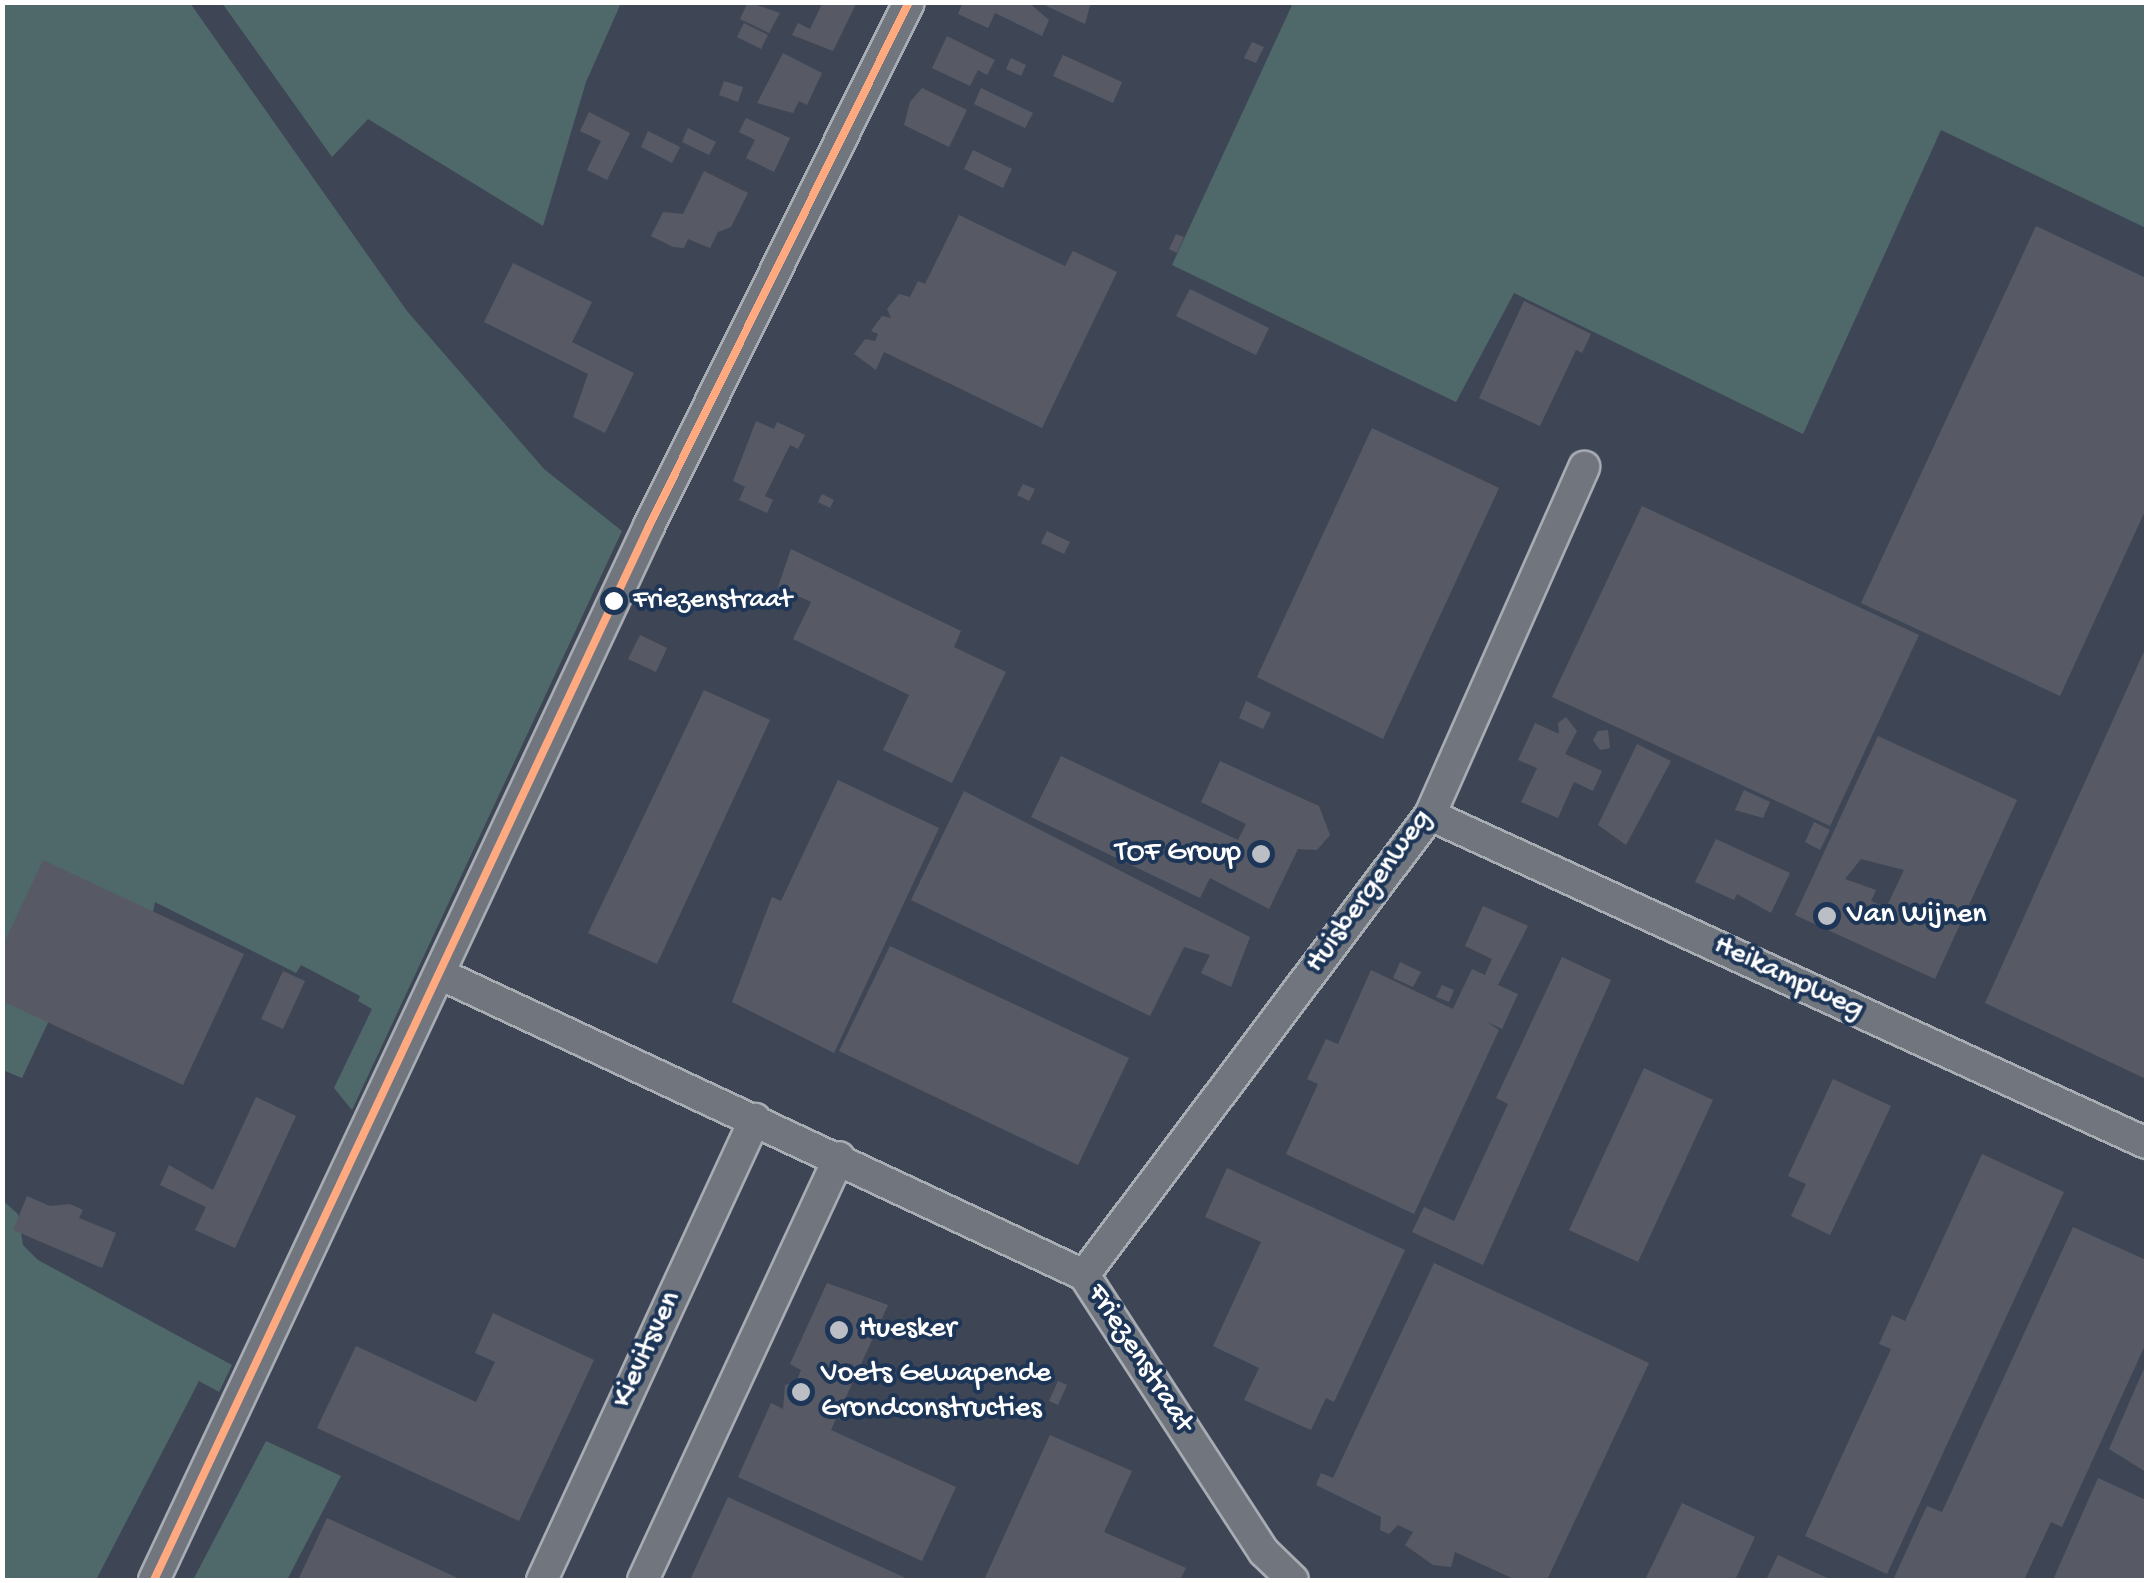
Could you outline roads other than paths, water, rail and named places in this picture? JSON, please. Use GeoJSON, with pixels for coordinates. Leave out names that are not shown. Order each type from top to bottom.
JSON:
{"type":"FeatureCollection","features":[{"type":"Feature","properties":{"kind":"street"},"geometry":{"type":"LineString","coordinates":[[154,1580],[442,975],[648,526],[909,2]]}},
{"type":"Feature","properties":{"kind":"street","name":"Huisbergenweg"},"geometry":{"type":"LineString","coordinates":[[1084,1275],[1430,816],[1584,467]]}},
{"type":"Feature","properties":{"kind":"street","name":"Heikampweg"},"geometry":{"type":"LineString","coordinates":[[1430,816],[2146,1143]]}},
{"type":"Feature","properties":{"kind":"street","name":"Friezenstraat"},"geometry":{"type":"LineString","coordinates":[[442,975],[838,1156],[1084,1275],[1264,1552],[1293,1580]]}},
{"type":"Feature","properties":{"kind":"street","name":"Kievitsven"},"geometry":{"type":"LineString","coordinates":[[542,1580],[755,1119]]}},
{"type":"Feature","properties":{"kind":"street"},"geometry":{"type":"LineString","coordinates":[[643,1580],[838,1156]]}},
{"type":"Feature","properties":{"kind":"place","name":"Friezenstraat"},"geometry":{"type":"Point","coordinates":[614,601]}},
{"type":"Feature","properties":{"kind":"place","name":"TOF Group"},"geometry":{"type":"Point","coordinates":[1261,854]}},
{"type":"Feature","properties":{"kind":"place","name":"Van Wijnen"},"geometry":{"type":"Point","coordinates":[1827,916]}},
{"type":"Feature","properties":{"kind":"place","name":"Huesker"},"geometry":{"type":"Point","coordinates":[839,1330]}},
{"type":"Feature","properties":{"kind":"place","name":"Voets Gewapende Grondconstructies"},"geometry":{"type":"Point","coordinates":[801,1392]}}]}
